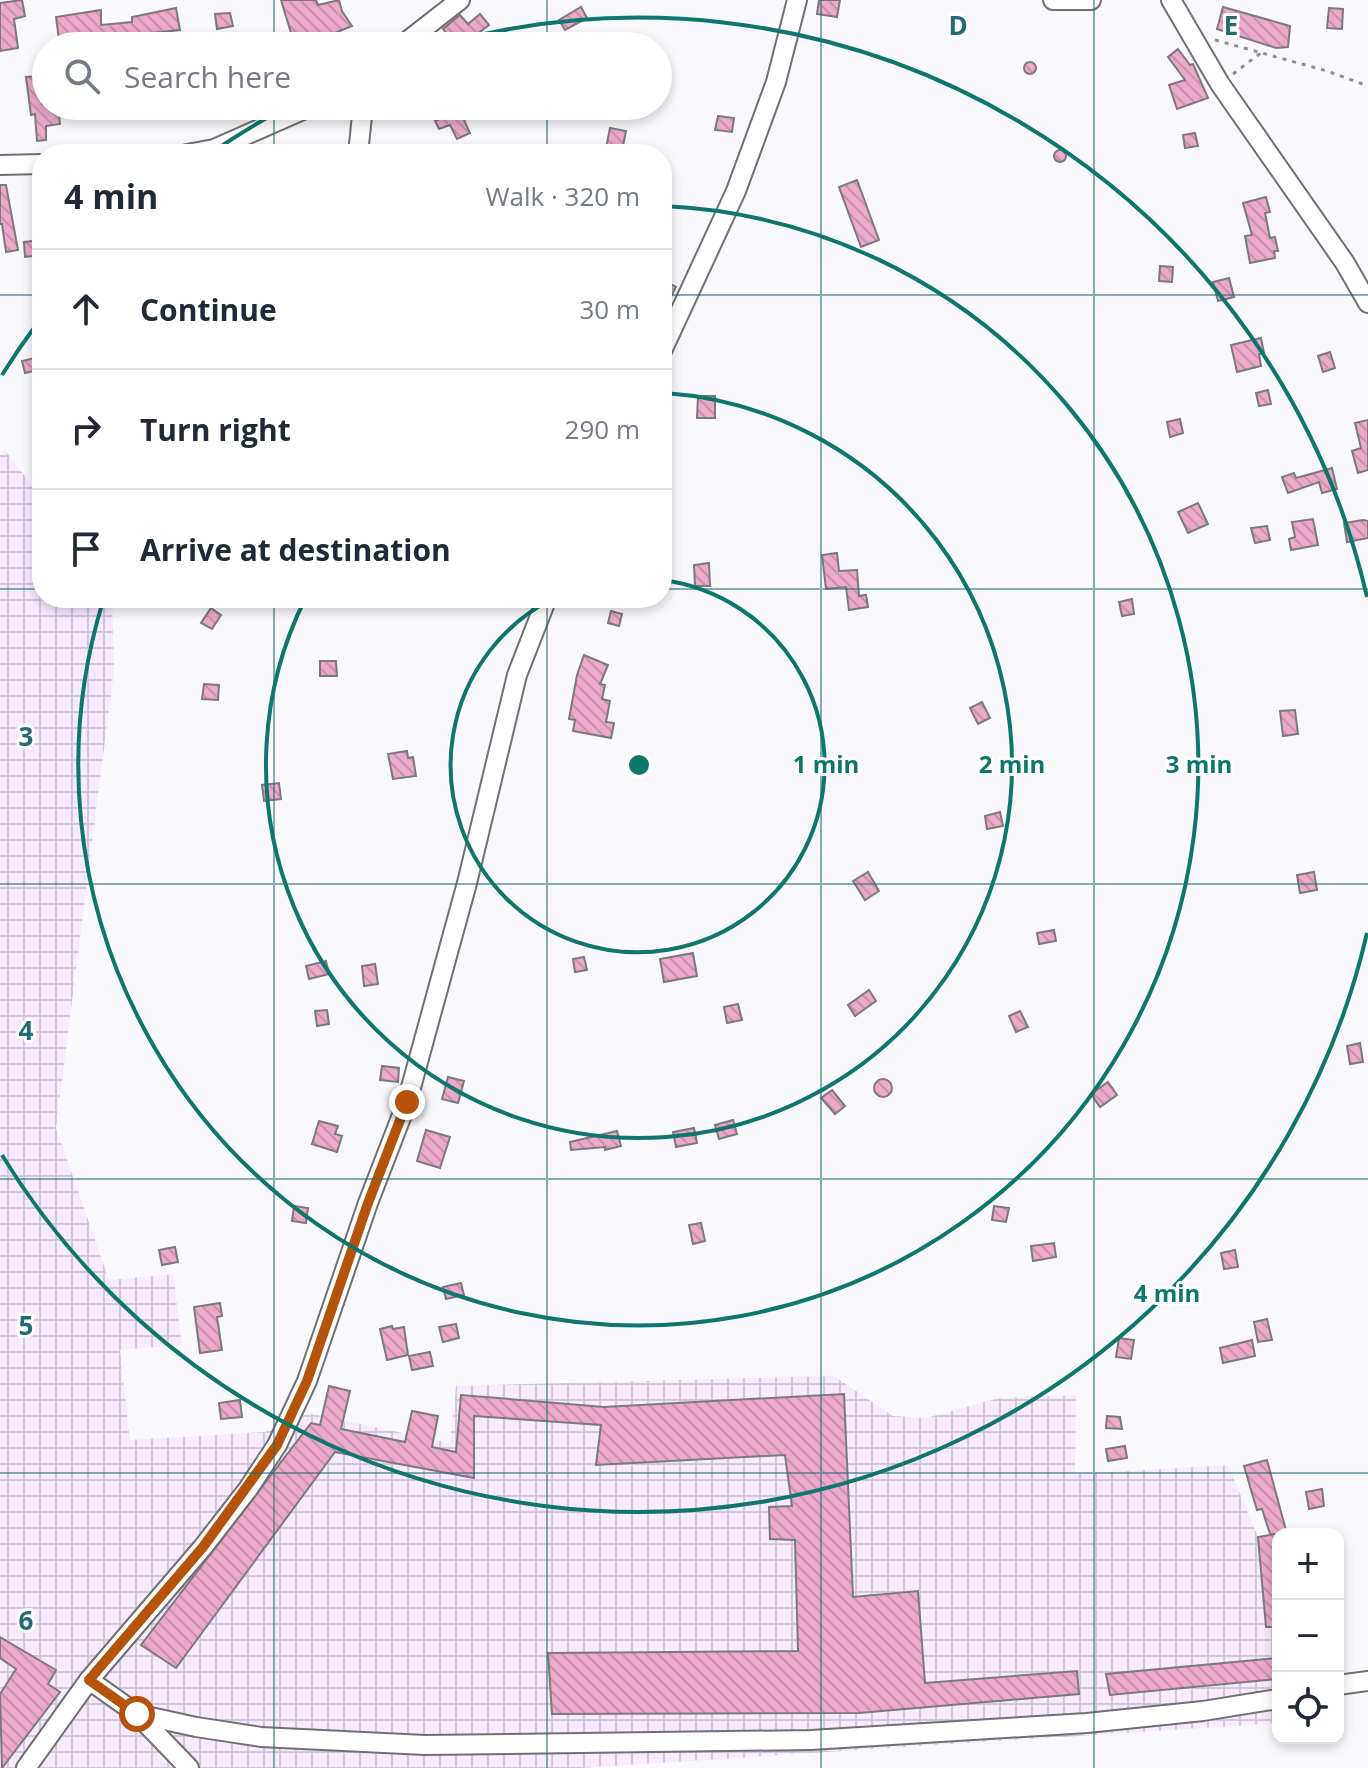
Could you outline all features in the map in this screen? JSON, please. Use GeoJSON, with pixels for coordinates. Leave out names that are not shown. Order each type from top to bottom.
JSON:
{"type":"FeatureCollection","features":[{"type":"Feature","properties":{"kind":"street"},"geometry":{"type":"LineString","coordinates":[[419,32],[460,0]]}},
{"type":"Feature","properties":{"kind":"street"},"geometry":{"type":"LineString","coordinates":[[672,329],[736,191],[776,82],[797,0]]}},
{"type":"Feature","properties":{"kind":"street"},"geometry":{"type":"LineString","coordinates":[[1053,0],[1091,0]]}},
{"type":"Feature","properties":{"kind":"street"},"geometry":{"type":"LineString","coordinates":[[1171,0],[1220,84],[1345,263],[1368,303]]}},
{"type":"Feature","properties":{"kind":"street"},"geometry":{"type":"LineString","coordinates":[[225,144],[280,120]]}},
{"type":"Feature","properties":{"kind":"street"},"geometry":{"type":"LineString","coordinates":[[359,144],[362,120]]}},
{"type":"Feature","properties":{"kind":"street"},"geometry":{"type":"LineString","coordinates":[[0,165],[32,164]]}},
{"type":"Feature","properties":{"kind":"street"},"geometry":{"type":"LineString","coordinates":[[26,1768],[89,1680],[203,1547],[248,1489],[277,1445],[307,1381],[368,1203],[407,1102],[467,883],[517,675],[543,608]]}},
{"type":"Feature","properties":{"kind":"street"},"geometry":{"type":"LineString","coordinates":[[89,1680],[137,1714],[189,1768]]}},
{"type":"Feature","properties":{"kind":"street"},"geometry":{"type":"LineString","coordinates":[[1344,1684],[1368,1681]]}},
{"type":"Feature","properties":{"kind":"street"},"geometry":{"type":"LineString","coordinates":[[137,1714],[261,1737],[425,1745],[811,1740],[1087,1723],[1203,1711],[1272,1700]]}},
{"type":"Feature","properties":{"kind":"path"},"geometry":{"type":"LineString","coordinates":[[1191,34],[1262,52],[1368,86]]}},
{"type":"Feature","properties":{"kind":"path"},"geometry":{"type":"LineString","coordinates":[[1220,84],[1262,52]]}},
{"type":"Feature","properties":{"kind":"shaded area"},"geometry":{"type":"Polygon","coordinates":[[[5,450],[32,486],[32,608],[112,608],[114,669],[56,1128],[109,1280],[173,1274],[182,1345],[120,1350],[130,1440],[265,1432],[308,1413],[450,1443],[456,1386],[834,1376],[893,1416],[926,1418],[999,1398],[1076,1395],[1075,1474],[1228,1465],[1258,1537],[1272,1534],[1272,1723],[580,1768],[0,1768],[0,455],[5,450]]]}},
{"type":"Feature","properties":{"kind":"building"},"geometry":{"type":"Polygon","coordinates":[[[22,0],[25,16],[14,19],[18,48],[0,51],[0,3],[22,0]]]}},
{"type":"Feature","properties":{"kind":"building"},"geometry":{"type":"Polygon","coordinates":[[[281,0],[316,0],[318,5],[339,0],[352,26],[337,32],[291,32],[281,0]]]}},
{"type":"Feature","properties":{"kind":"building"},"geometry":{"type":"Polygon","coordinates":[[[819,0],[840,0],[837,17],[817,14],[819,0]]]}},
{"type":"Feature","properties":{"kind":"building"},"geometry":{"type":"Polygon","coordinates":[[[581,7],[587,18],[565,30],[559,20],[581,7]]]}},
{"type":"Feature","properties":{"kind":"building"},"geometry":{"type":"Polygon","coordinates":[[[1223,7],[1290,26],[1288,47],[1276,48],[1217,29],[1223,7]]]}},
{"type":"Feature","properties":{"kind":"building"},"geometry":{"type":"Polygon","coordinates":[[[176,8],[180,30],[58,32],[56,17],[101,10],[101,25],[132,22],[132,17],[176,8]]]}},
{"type":"Feature","properties":{"kind":"building"},"geometry":{"type":"Polygon","coordinates":[[[1329,8],[1343,9],[1342,29],[1327,28],[1329,8]]]}},
{"type":"Feature","properties":{"kind":"building"},"geometry":{"type":"Polygon","coordinates":[[[230,13],[233,26],[217,29],[215,14],[230,13]]]}},
{"type":"Feature","properties":{"kind":"building"},"geometry":{"type":"Polygon","coordinates":[[[480,14],[489,25],[480,32],[445,32],[443,29],[460,15],[468,24],[480,14]]]}},
{"type":"Feature","properties":{"kind":"building"},"geometry":{"type":"Polygon","coordinates":[[[1178,49],[1190,65],[1193,64],[1208,98],[1177,109],[1169,85],[1185,80],[1168,57],[1178,49]]]}},
{"type":"Feature","properties":{"kind":"building"},"geometry":{"type":"Polygon","coordinates":[[[1025,63],[1035,63],[1035,73],[1025,73],[1025,63]]]}},
{"type":"Feature","properties":{"kind":"building"},"geometry":{"type":"Polygon","coordinates":[[[26,77],[32,77],[31,115],[26,77]]]}},
{"type":"Feature","properties":{"kind":"building"},"geometry":{"type":"Polygon","coordinates":[[[718,116],[734,118],[732,132],[715,130],[718,116]]]}},
{"type":"Feature","properties":{"kind":"building"},"geometry":{"type":"Polygon","coordinates":[[[35,120],[60,120],[60,124],[46,126],[46,140],[37,141],[35,120]]]}},
{"type":"Feature","properties":{"kind":"building"},"geometry":{"type":"Polygon","coordinates":[[[464,120],[470,133],[457,139],[450,125],[439,129],[435,121],[464,120]]]}},
{"type":"Feature","properties":{"kind":"building"},"geometry":{"type":"Polygon","coordinates":[[[610,128],[626,131],[623,144],[607,144],[610,128]]]}},
{"type":"Feature","properties":{"kind":"building"},"geometry":{"type":"Polygon","coordinates":[[[1195,133],[1198,146],[1185,148],[1183,135],[1195,133]]]}},
{"type":"Feature","properties":{"kind":"building"},"geometry":{"type":"Polygon","coordinates":[[[1060,150],[1066,156],[1060,162],[1054,156],[1060,150]]]}},
{"type":"Feature","properties":{"kind":"building"},"geometry":{"type":"Polygon","coordinates":[[[857,180],[879,240],[861,247],[839,187],[857,180]]]}},
{"type":"Feature","properties":{"kind":"building"},"geometry":{"type":"Polygon","coordinates":[[[0,185],[6,185],[18,250],[6,252],[0,224],[0,185]]]}},
{"type":"Feature","properties":{"kind":"building"},"geometry":{"type":"Polygon","coordinates":[[[1266,197],[1270,212],[1265,213],[1270,238],[1275,237],[1278,251],[1274,251],[1275,258],[1250,263],[1245,236],[1252,235],[1243,203],[1266,197]]]}},
{"type":"Feature","properties":{"kind":"building"},"geometry":{"type":"Polygon","coordinates":[[[32,241],[32,256],[25,257],[24,242],[32,241]]]}},
{"type":"Feature","properties":{"kind":"building"},"geometry":{"type":"Polygon","coordinates":[[[1160,266],[1173,267],[1172,282],[1159,281],[1160,266]]]}},
{"type":"Feature","properties":{"kind":"building"},"geometry":{"type":"Polygon","coordinates":[[[1229,278],[1234,297],[1218,301],[1213,282],[1229,278]]]}},
{"type":"Feature","properties":{"kind":"building"},"geometry":{"type":"Polygon","coordinates":[[[1261,338],[1264,353],[1259,354],[1261,366],[1237,372],[1231,345],[1261,338]]]}},
{"type":"Feature","properties":{"kind":"building"},"geometry":{"type":"Polygon","coordinates":[[[1330,352],[1335,368],[1323,372],[1318,356],[1330,352]]]}},
{"type":"Feature","properties":{"kind":"building"},"geometry":{"type":"Polygon","coordinates":[[[32,359],[32,371],[25,373],[22,361],[32,359]]]}},
{"type":"Feature","properties":{"kind":"building"},"geometry":{"type":"Polygon","coordinates":[[[1268,390],[1271,404],[1259,406],[1256,393],[1268,390]]]}},
{"type":"Feature","properties":{"kind":"building"},"geometry":{"type":"Polygon","coordinates":[[[698,396],[715,396],[715,418],[697,418],[698,396]]]}},
{"type":"Feature","properties":{"kind":"building"},"geometry":{"type":"Polygon","coordinates":[[[1180,419],[1183,433],[1170,437],[1167,422],[1180,419]]]}},
{"type":"Feature","properties":{"kind":"building"},"geometry":{"type":"Polygon","coordinates":[[[1368,420],[1368,470],[1358,473],[1352,451],[1361,448],[1355,423],[1368,420]]]}},
{"type":"Feature","properties":{"kind":"building"},"geometry":{"type":"Polygon","coordinates":[[[1332,468],[1337,489],[1322,493],[1319,482],[1288,493],[1282,477],[1294,473],[1296,478],[1332,468]]]}},
{"type":"Feature","properties":{"kind":"building"},"geometry":{"type":"Polygon","coordinates":[[[1198,503],[1208,524],[1188,533],[1178,512],[1198,503]]]}},
{"type":"Feature","properties":{"kind":"building"},"geometry":{"type":"Polygon","coordinates":[[[1313,519],[1318,545],[1291,550],[1289,539],[1295,537],[1292,522],[1313,519]]]}},
{"type":"Feature","properties":{"kind":"building"},"geometry":{"type":"Polygon","coordinates":[[[1368,521],[1368,538],[1347,542],[1344,523],[1368,521]]]}},
{"type":"Feature","properties":{"kind":"building"},"geometry":{"type":"Polygon","coordinates":[[[1267,526],[1270,540],[1255,543],[1251,528],[1267,526]]]}},
{"type":"Feature","properties":{"kind":"building"},"geometry":{"type":"Polygon","coordinates":[[[837,553],[839,571],[857,570],[859,596],[866,595],[868,607],[849,610],[846,587],[826,589],[822,555],[837,553]]]}},
{"type":"Feature","properties":{"kind":"building"},"geometry":{"type":"Polygon","coordinates":[[[709,563],[710,586],[695,586],[694,565],[709,563]]]}},
{"type":"Feature","properties":{"kind":"building"},"geometry":{"type":"Polygon","coordinates":[[[1132,599],[1134,614],[1122,616],[1119,602],[1132,599]]]}},
{"type":"Feature","properties":{"kind":"building"},"geometry":{"type":"Polygon","coordinates":[[[211,608],[221,615],[212,629],[201,623],[211,608]]]}},
{"type":"Feature","properties":{"kind":"building"},"geometry":{"type":"Polygon","coordinates":[[[611,611],[622,614],[619,626],[608,623],[611,611]]]}},
{"type":"Feature","properties":{"kind":"building"},"geometry":{"type":"Polygon","coordinates":[[[584,655],[608,665],[600,684],[605,685],[602,699],[610,701],[606,722],[614,723],[611,738],[573,731],[575,720],[569,719],[584,655]]]}},
{"type":"Feature","properties":{"kind":"building"},"geometry":{"type":"Polygon","coordinates":[[[320,661],[336,661],[337,676],[320,676],[320,661]]]}},
{"type":"Feature","properties":{"kind":"building"},"geometry":{"type":"Polygon","coordinates":[[[204,684],[219,685],[218,700],[202,699],[204,684]]]}},
{"type":"Feature","properties":{"kind":"building"},"geometry":{"type":"Polygon","coordinates":[[[982,702],[990,718],[978,724],[970,708],[982,702]]]}},
{"type":"Feature","properties":{"kind":"building"},"geometry":{"type":"Polygon","coordinates":[[[1295,710],[1298,734],[1283,736],[1280,711],[1295,710]]]}},
{"type":"Feature","properties":{"kind":"building"},"geometry":{"type":"Polygon","coordinates":[[[407,751],[408,758],[413,757],[416,776],[393,779],[388,754],[407,751]]]}},
{"type":"Feature","properties":{"kind":"building"},"geometry":{"type":"Polygon","coordinates":[[[279,783],[281,799],[264,801],[262,785],[279,783]]]}},
{"type":"Feature","properties":{"kind":"building"},"geometry":{"type":"Polygon","coordinates":[[[1000,812],[1003,826],[987,829],[985,816],[1000,812]]]}},
{"type":"Feature","properties":{"kind":"building"},"geometry":{"type":"Polygon","coordinates":[[[868,872],[879,891],[865,900],[853,881],[868,872]]]}},
{"type":"Feature","properties":{"kind":"building"},"geometry":{"type":"Polygon","coordinates":[[[1314,872],[1317,890],[1300,893],[1297,875],[1314,872]]]}},
{"type":"Feature","properties":{"kind":"building"},"geometry":{"type":"Polygon","coordinates":[[[1054,930],[1056,941],[1039,944],[1037,933],[1054,930]]]}},
{"type":"Feature","properties":{"kind":"building"},"geometry":{"type":"Polygon","coordinates":[[[693,953],[697,976],[664,982],[660,959],[693,953]]]}},
{"type":"Feature","properties":{"kind":"building"},"geometry":{"type":"Polygon","coordinates":[[[584,957],[587,970],[575,972],[573,959],[584,957]]]}},
{"type":"Feature","properties":{"kind":"building"},"geometry":{"type":"Polygon","coordinates":[[[326,961],[329,974],[309,979],[306,966],[326,961]]]}},
{"type":"Feature","properties":{"kind":"building"},"geometry":{"type":"Polygon","coordinates":[[[375,964],[378,984],[364,986],[362,966],[375,964]]]}},
{"type":"Feature","properties":{"kind":"building"},"geometry":{"type":"Polygon","coordinates":[[[869,990],[876,1001],[855,1016],[848,1005],[869,990]]]}},
{"type":"Feature","properties":{"kind":"building"},"geometry":{"type":"Polygon","coordinates":[[[738,1004],[742,1020],[727,1023],[724,1007],[738,1004]]]}},
{"type":"Feature","properties":{"kind":"building"},"geometry":{"type":"Polygon","coordinates":[[[327,1010],[329,1024],[317,1026],[315,1011],[327,1010]]]}},
{"type":"Feature","properties":{"kind":"building"},"geometry":{"type":"Polygon","coordinates":[[[1020,1011],[1028,1027],[1016,1032],[1009,1016],[1020,1011]]]}},
{"type":"Feature","properties":{"kind":"building"},"geometry":{"type":"Polygon","coordinates":[[[1360,1043],[1363,1062],[1350,1064],[1347,1046],[1360,1043]]]}},
{"type":"Feature","properties":{"kind":"building"},"geometry":{"type":"Polygon","coordinates":[[[382,1066],[399,1068],[398,1082],[380,1080],[382,1066]]]}},
{"type":"Feature","properties":{"kind":"building"},"geometry":{"type":"Polygon","coordinates":[[[448,1077],[464,1081],[458,1103],[442,1099],[448,1077]]]}},
{"type":"Feature","properties":{"kind":"building"},"geometry":{"type":"Polygon","coordinates":[[[883,1079],[892,1088],[883,1097],[874,1088],[883,1079]]]}},
{"type":"Feature","properties":{"kind":"building"},"geometry":{"type":"Polygon","coordinates":[[[1108,1082],[1117,1095],[1100,1107],[1091,1094],[1108,1082]]]}},
{"type":"Feature","properties":{"kind":"building"},"geometry":{"type":"Polygon","coordinates":[[[832,1090],[845,1106],[835,1114],[821,1098],[832,1090]]]}},
{"type":"Feature","properties":{"kind":"building"},"geometry":{"type":"Polygon","coordinates":[[[733,1120],[737,1134],[719,1139],[715,1125],[733,1120]]]}},
{"type":"Feature","properties":{"kind":"building"},"geometry":{"type":"Polygon","coordinates":[[[319,1121],[338,1126],[335,1134],[342,1136],[337,1152],[312,1144],[319,1121]]]}},
{"type":"Feature","properties":{"kind":"building"},"geometry":{"type":"Polygon","coordinates":[[[694,1128],[697,1143],[676,1147],[673,1132],[694,1128]]]}},
{"type":"Feature","properties":{"kind":"building"},"geometry":{"type":"Polygon","coordinates":[[[426,1130],[450,1137],[440,1168],[417,1161],[426,1130]]]}},
{"type":"Feature","properties":{"kind":"building"},"geometry":{"type":"Polygon","coordinates":[[[617,1131],[621,1146],[605,1150],[605,1147],[571,1150],[570,1142],[617,1131]]]}},
{"type":"Feature","properties":{"kind":"building"},"geometry":{"type":"Polygon","coordinates":[[[294,1206],[308,1208],[306,1223],[292,1221],[294,1206]]]}},
{"type":"Feature","properties":{"kind":"building"},"geometry":{"type":"Polygon","coordinates":[[[994,1206],[1009,1208],[1006,1222],[992,1220],[994,1206]]]}},
{"type":"Feature","properties":{"kind":"building"},"geometry":{"type":"Polygon","coordinates":[[[701,1223],[705,1241],[693,1244],[689,1225],[701,1223]]]}},
{"type":"Feature","properties":{"kind":"building"},"geometry":{"type":"Polygon","coordinates":[[[1054,1243],[1056,1257],[1033,1261],[1031,1246],[1054,1243]]]}},
{"type":"Feature","properties":{"kind":"building"},"geometry":{"type":"Polygon","coordinates":[[[175,1247],[178,1262],[162,1265],[159,1250],[175,1247]]]}},
{"type":"Feature","properties":{"kind":"building"},"geometry":{"type":"Polygon","coordinates":[[[1235,1250],[1238,1267],[1224,1269],[1221,1253],[1235,1250]]]}},
{"type":"Feature","properties":{"kind":"building"},"geometry":{"type":"Polygon","coordinates":[[[461,1283],[464,1295],[446,1299],[443,1287],[461,1283]]]}},
{"type":"Feature","properties":{"kind":"building"},"geometry":{"type":"Polygon","coordinates":[[[220,1303],[222,1316],[217,1317],[222,1350],[200,1353],[194,1307],[220,1303]]]}},
{"type":"Feature","properties":{"kind":"building"},"geometry":{"type":"Polygon","coordinates":[[[1267,1319],[1272,1340],[1258,1342],[1254,1322],[1267,1319]]]}},
{"type":"Feature","properties":{"kind":"building"},"geometry":{"type":"Polygon","coordinates":[[[456,1324],[459,1338],[443,1342],[439,1327],[456,1324]]]}},
{"type":"Feature","properties":{"kind":"building"},"geometry":{"type":"Polygon","coordinates":[[[392,1326],[393,1329],[404,1327],[408,1355],[387,1360],[380,1329],[392,1326]]]}},
{"type":"Feature","properties":{"kind":"building"},"geometry":{"type":"Polygon","coordinates":[[[1119,1338],[1134,1340],[1131,1359],[1116,1357],[1119,1338]]]}},
{"type":"Feature","properties":{"kind":"building"},"geometry":{"type":"Polygon","coordinates":[[[1252,1340],[1255,1356],[1223,1363],[1220,1348],[1252,1340]]]}},
{"type":"Feature","properties":{"kind":"building"},"geometry":{"type":"Polygon","coordinates":[[[430,1352],[433,1366],[412,1370],[409,1356],[430,1352]]]}},
{"type":"Feature","properties":{"kind":"building"},"geometry":{"type":"Polygon","coordinates":[[[329,1386],[350,1391],[341,1429],[405,1442],[412,1411],[438,1416],[432,1447],[456,1452],[461,1395],[604,1407],[844,1394],[853,1597],[918,1591],[925,1683],[1077,1671],[1079,1694],[859,1713],[552,1714],[548,1653],[798,1651],[795,1540],[770,1539],[769,1507],[792,1506],[785,1455],[596,1465],[601,1425],[474,1416],[474,1478],[335,1452],[176,1668],[141,1645],[311,1423],[320,1425],[329,1386]]]}},
{"type":"Feature","properties":{"kind":"building"},"geometry":{"type":"Polygon","coordinates":[[[240,1400],[242,1417],[221,1419],[219,1403],[240,1400]]]}},
{"type":"Feature","properties":{"kind":"building"},"geometry":{"type":"Polygon","coordinates":[[[1107,1416],[1120,1417],[1122,1429],[1106,1428],[1107,1416]]]}},
{"type":"Feature","properties":{"kind":"building"},"geometry":{"type":"Polygon","coordinates":[[[1125,1446],[1127,1458],[1108,1461],[1106,1449],[1125,1446]]]}},
{"type":"Feature","properties":{"kind":"building"},"geometry":{"type":"Polygon","coordinates":[[[1267,1460],[1285,1528],[1272,1528],[1270,1534],[1262,1509],[1257,1510],[1244,1466],[1267,1460]]]}},
{"type":"Feature","properties":{"kind":"building"},"geometry":{"type":"Polygon","coordinates":[[[1322,1489],[1324,1506],[1309,1509],[1306,1492],[1322,1489]]]}},
{"type":"Feature","properties":{"kind":"building"},"geometry":{"type":"Polygon","coordinates":[[[1272,1535],[1272,1627],[1266,1627],[1258,1537],[1272,1535]]]}},
{"type":"Feature","properties":{"kind":"building"},"geometry":{"type":"Polygon","coordinates":[[[0,1637],[56,1670],[48,1684],[60,1692],[2,1768],[0,1694],[16,1669],[0,1658],[0,1637]]]}},
{"type":"Feature","properties":{"kind":"building"},"geometry":{"type":"Polygon","coordinates":[[[1272,1659],[1272,1680],[1110,1695],[1106,1674],[1272,1659]]]}},
{"type":"Feature","properties":{"kind":"route"},"geometry":{"type":"LineString","coordinates":[[137,1714],[89,1680],[203,1547],[277,1445],[307,1381],[368,1203],[407,1102]]}}]}
